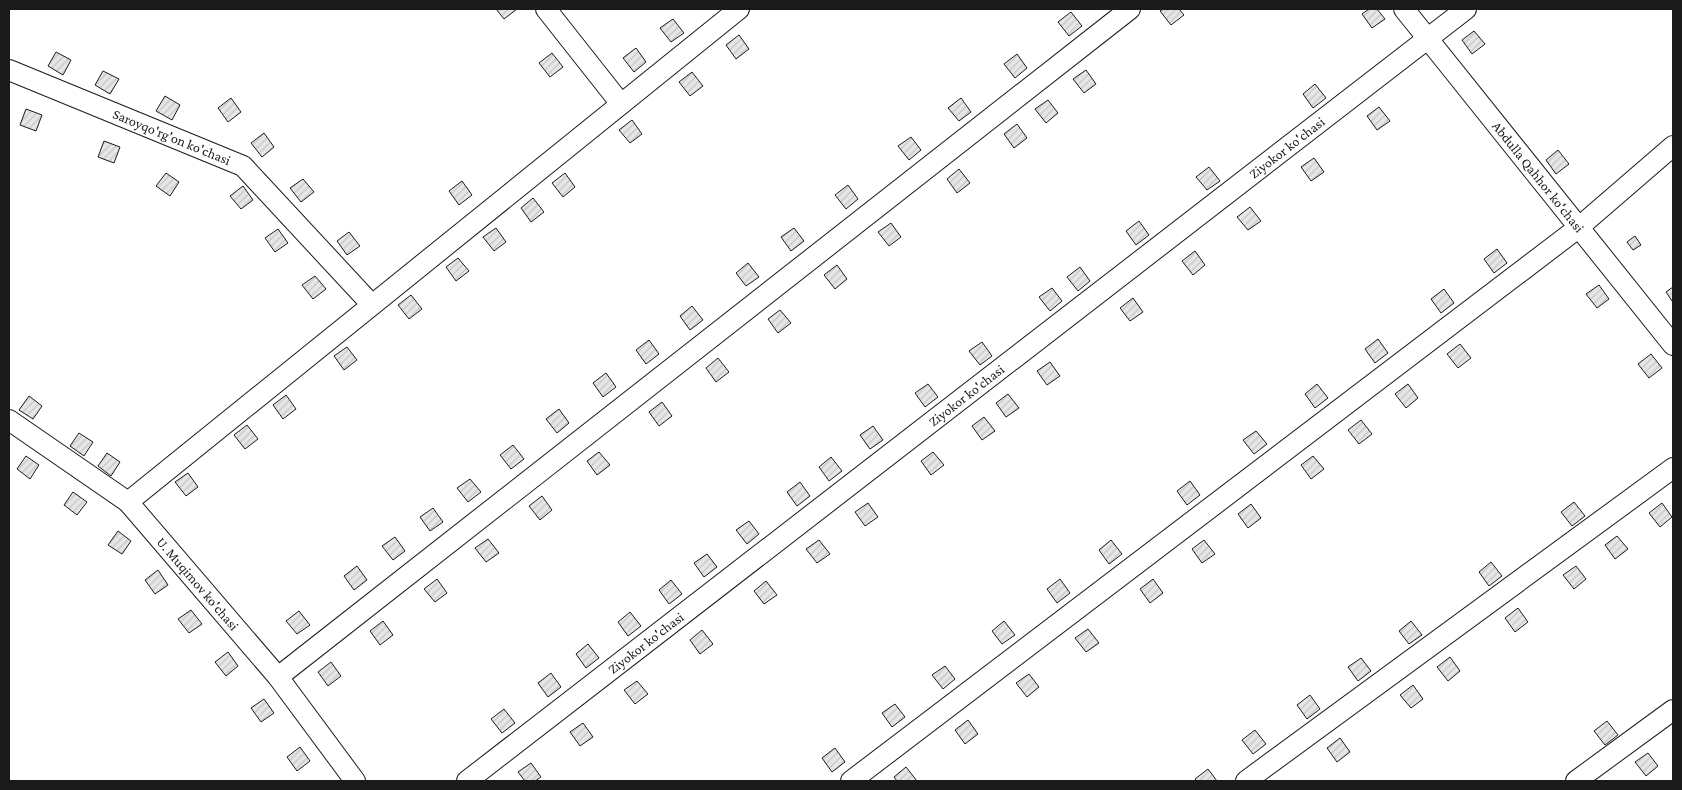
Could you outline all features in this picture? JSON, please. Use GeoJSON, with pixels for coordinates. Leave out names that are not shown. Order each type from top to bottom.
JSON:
{"type":"FeatureCollection","features":[{"type":"Feature","properties":{"kind":"street"},"geometry":{"type":"LineString","coordinates":[[546,9],[621,104]]}},
{"type":"Feature","properties":{"kind":"street"},"geometry":{"type":"LineString","coordinates":[[128,502],[739,9]]}},
{"type":"Feature","properties":{"kind":"street"},"geometry":{"type":"LineString","coordinates":[[278,677],[1130,9]]}},
{"type":"Feature","properties":{"kind":"street","name":"Abdulla Qahhor ko'chasi"},"geometry":{"type":"LineString","coordinates":[[1404,9],[1673,345]]}},
{"type":"Feature","properties":{"kind":"street","name":"Ziyokor ko'chasi"},"geometry":{"type":"LineString","coordinates":[[467,781],[1466,9]]}},
{"type":"Feature","properties":{"kind":"street","name":"Saroyqo'rg'on ko'chasi"},"geometry":{"type":"LineString","coordinates":[[9,70],[243,166],[372,305]]}},
{"type":"Feature","properties":{"kind":"street"},"geometry":{"type":"LineString","coordinates":[[850,781],[1578,228],[1673,146]]}},
{"type":"Feature","properties":{"kind":"street","name":"U. Muqimov ko'chasi"},"geometry":{"type":"LineString","coordinates":[[9,420],[128,502],[278,677],[354,781]]}},
{"type":"Feature","properties":{"kind":"street"},"geometry":{"type":"LineString","coordinates":[[1246,781],[1673,468]]}},
{"type":"Feature","properties":{"kind":"street"},"geometry":{"type":"LineString","coordinates":[[1576,781],[1673,710]]}},
{"type":"Feature","properties":{"kind":"building"},"geometry":{"type":"Polygon","coordinates":[[[496,9],[517,9],[504,19],[496,9]]]}},
{"type":"Feature","properties":{"kind":"building"},"geometry":{"type":"Polygon","coordinates":[[[1164,9],[1179,9],[1184,15],[1171,25],[1160,11],[1164,9]]]}},
{"type":"Feature","properties":{"kind":"building"},"geometry":{"type":"Polygon","coordinates":[[[1369,9],[1377,9],[1385,19],[1372,28],[1362,14],[1369,9]]]}},
{"type":"Feature","properties":{"kind":"building"},"geometry":{"type":"Polygon","coordinates":[[[1071,12],[1082,26],[1069,36],[1058,22],[1071,12]]]}},
{"type":"Feature","properties":{"kind":"building"},"geometry":{"type":"Polygon","coordinates":[[[673,19],[684,33],[671,42],[660,28],[673,19]]]}},
{"type":"Feature","properties":{"kind":"building"},"geometry":{"type":"Polygon","coordinates":[[[1474,31],[1485,44],[1472,54],[1462,40],[1474,31]]]}},
{"type":"Feature","properties":{"kind":"building"},"geometry":{"type":"Polygon","coordinates":[[[739,35],[749,49],[736,59],[726,45],[739,35]]]}},
{"type":"Feature","properties":{"kind":"building"},"geometry":{"type":"Polygon","coordinates":[[[636,48],[646,62],[634,72],[623,58],[636,48]]]}},
{"type":"Feature","properties":{"kind":"building"},"geometry":{"type":"Polygon","coordinates":[[[56,52],[71,60],[63,75],[48,66],[56,52]]]}},
{"type":"Feature","properties":{"kind":"building"},"geometry":{"type":"Polygon","coordinates":[[[552,53],[563,67],[550,77],[539,63],[552,53]]]}},
{"type":"Feature","properties":{"kind":"building"},"geometry":{"type":"Polygon","coordinates":[[[1017,54],[1027,68],[1015,78],[1004,64],[1017,54]]]}},
{"type":"Feature","properties":{"kind":"building"},"geometry":{"type":"Polygon","coordinates":[[[1086,70],[1096,84],[1084,93],[1073,79],[1086,70]]]}},
{"type":"Feature","properties":{"kind":"building"},"geometry":{"type":"Polygon","coordinates":[[[103,71],[119,79],[110,94],[95,85],[103,71]]]}},
{"type":"Feature","properties":{"kind":"building"},"geometry":{"type":"Polygon","coordinates":[[[692,72],[703,86],[690,96],[679,82],[692,72]]]}},
{"type":"Feature","properties":{"kind":"building"},"geometry":{"type":"Polygon","coordinates":[[[1315,84],[1326,98],[1313,108],[1303,94],[1315,84]]]}},
{"type":"Feature","properties":{"kind":"building"},"geometry":{"type":"Polygon","coordinates":[[[165,96],[180,105],[172,120],[156,111],[165,96]]]}},
{"type":"Feature","properties":{"kind":"building"},"geometry":{"type":"Polygon","coordinates":[[[231,98],[241,112],[228,122],[218,108],[231,98]]]}},
{"type":"Feature","properties":{"kind":"building"},"geometry":{"type":"Polygon","coordinates":[[[961,98],[971,112],[959,121],[948,108],[961,98]]]}},
{"type":"Feature","properties":{"kind":"building"},"geometry":{"type":"Polygon","coordinates":[[[1048,100],[1058,113],[1046,123],[1035,109],[1048,100]]]}},
{"type":"Feature","properties":{"kind":"building"},"geometry":{"type":"Polygon","coordinates":[[[1379,107],[1390,121],[1377,130],[1367,116],[1379,107]]]}},
{"type":"Feature","properties":{"kind":"building"},"geometry":{"type":"Polygon","coordinates":[[[26,109],[42,115],[36,131],[20,125],[26,109]]]}},
{"type":"Feature","properties":{"kind":"building"},"geometry":{"type":"Polygon","coordinates":[[[632,120],[642,134],[630,143],[619,130],[632,120]]]}},
{"type":"Feature","properties":{"kind":"building"},"geometry":{"type":"Polygon","coordinates":[[[1017,124],[1027,138],[1014,148],[1004,134],[1017,124]]]}},
{"type":"Feature","properties":{"kind":"building"},"geometry":{"type":"Polygon","coordinates":[[[264,133],[274,147],[262,157],[251,143],[264,133]]]}},
{"type":"Feature","properties":{"kind":"building"},"geometry":{"type":"Polygon","coordinates":[[[911,137],[921,150],[909,160],[898,146],[911,137]]]}},
{"type":"Feature","properties":{"kind":"building"},"geometry":{"type":"Polygon","coordinates":[[[104,141],[120,147],[114,163],[98,157],[104,141]]]}},
{"type":"Feature","properties":{"kind":"building"},"geometry":{"type":"Polygon","coordinates":[[[1558,150],[1569,164],[1556,174],[1546,160],[1558,150]]]}},
{"type":"Feature","properties":{"kind":"building"},"geometry":{"type":"Polygon","coordinates":[[[1314,158],[1324,172],[1311,181],[1301,167],[1314,158]]]}},
{"type":"Feature","properties":{"kind":"building"},"geometry":{"type":"Polygon","coordinates":[[[1209,167],[1220,181],[1207,190],[1196,177],[1209,167]]]}},
{"type":"Feature","properties":{"kind":"building"},"geometry":{"type":"Polygon","coordinates":[[[959,169],[970,183],[957,193],[947,179],[959,169]]]}},
{"type":"Feature","properties":{"kind":"building"},"geometry":{"type":"Polygon","coordinates":[[[166,173],[179,182],[170,196],[156,186],[166,173]]]}},
{"type":"Feature","properties":{"kind":"building"},"geometry":{"type":"Polygon","coordinates":[[[565,173],[575,187],[563,197],[552,183],[565,173]]]}},
{"type":"Feature","properties":{"kind":"building"},"geometry":{"type":"Polygon","coordinates":[[[303,179],[314,192],[301,202],[290,188],[303,179]]]}},
{"type":"Feature","properties":{"kind":"building"},"geometry":{"type":"Polygon","coordinates":[[[462,181],[472,195],[459,205],[449,191],[462,181]]]}},
{"type":"Feature","properties":{"kind":"building"},"geometry":{"type":"Polygon","coordinates":[[[848,185],[858,199],[846,209],[835,195],[848,185]]]}},
{"type":"Feature","properties":{"kind":"building"},"geometry":{"type":"Polygon","coordinates":[[[243,186],[253,200],[241,209],[230,196],[243,186]]]}},
{"type":"Feature","properties":{"kind":"building"},"geometry":{"type":"Polygon","coordinates":[[[533,198],[544,212],[531,222],[521,208],[533,198]]]}},
{"type":"Feature","properties":{"kind":"building"},"geometry":{"type":"Polygon","coordinates":[[[1250,207],[1261,221],[1248,230],[1237,217],[1250,207]]]}},
{"type":"Feature","properties":{"kind":"building"},"geometry":{"type":"Polygon","coordinates":[[[1139,221],[1149,235],[1136,245],[1126,231],[1139,221]]]}},
{"type":"Feature","properties":{"kind":"building"},"geometry":{"type":"Polygon","coordinates":[[[891,223],[901,237],[889,246],[878,232],[891,223]]]}},
{"type":"Feature","properties":{"kind":"building"},"geometry":{"type":"Polygon","coordinates":[[[496,228],[506,242],[494,251],[483,237],[496,228]]]}},
{"type":"Feature","properties":{"kind":"building"},"geometry":{"type":"Polygon","coordinates":[[[794,228],[804,241],[791,251],[781,237],[794,228]]]}},
{"type":"Feature","properties":{"kind":"building"},"geometry":{"type":"Polygon","coordinates":[[[278,229],[288,243],[275,252],[265,238],[278,229]]]}},
{"type":"Feature","properties":{"kind":"building"},"geometry":{"type":"Polygon","coordinates":[[[349,232],[360,246],[347,255],[337,241],[349,232]]]}},
{"type":"Feature","properties":{"kind":"building"},"geometry":{"type":"Polygon","coordinates":[[[1635,236],[1641,245],[1633,250],[1627,242],[1635,236]]]}},
{"type":"Feature","properties":{"kind":"building"},"geometry":{"type":"Polygon","coordinates":[[[1497,249],[1507,263],[1494,273],[1484,259],[1497,249]]]}},
{"type":"Feature","properties":{"kind":"building"},"geometry":{"type":"Polygon","coordinates":[[[1195,251],[1205,265],[1193,275],[1182,261],[1195,251]]]}},
{"type":"Feature","properties":{"kind":"building"},"geometry":{"type":"Polygon","coordinates":[[[458,258],[469,271],[456,281],[446,267],[458,258]]]}},
{"type":"Feature","properties":{"kind":"building"},"geometry":{"type":"Polygon","coordinates":[[[748,263],[759,277],[746,286],[736,273],[748,263]]]}},
{"type":"Feature","properties":{"kind":"building"},"geometry":{"type":"Polygon","coordinates":[[[837,265],[847,279],[835,289],[824,275],[837,265]]]}},
{"type":"Feature","properties":{"kind":"building"},"geometry":{"type":"Polygon","coordinates":[[[1080,267],[1090,281],[1078,291],[1067,277],[1080,267]]]}},
{"type":"Feature","properties":{"kind":"building"},"geometry":{"type":"Polygon","coordinates":[[[315,276],[326,289],[313,299],[302,285],[315,276]]]}},
{"type":"Feature","properties":{"kind":"building"},"geometry":{"type":"Polygon","coordinates":[[[1599,285],[1609,299],[1597,308],[1586,294],[1599,285]]]}},
{"type":"Feature","properties":{"kind":"building"},"geometry":{"type":"Polygon","coordinates":[[[1673,287],[1673,300],[1672,301],[1666,292],[1673,287]]]}},
{"type":"Feature","properties":{"kind":"building"},"geometry":{"type":"Polygon","coordinates":[[[1052,288],[1062,301],[1050,311],[1039,297],[1052,288]]]}},
{"type":"Feature","properties":{"kind":"building"},"geometry":{"type":"Polygon","coordinates":[[[1444,289],[1454,303],[1441,313],[1431,299],[1444,289]]]}},
{"type":"Feature","properties":{"kind":"building"},"geometry":{"type":"Polygon","coordinates":[[[411,295],[422,309],[409,319],[398,305],[411,295]]]}},
{"type":"Feature","properties":{"kind":"building"},"geometry":{"type":"Polygon","coordinates":[[[1133,298],[1143,312],[1130,321],[1120,308],[1133,298]]]}},
{"type":"Feature","properties":{"kind":"building"},"geometry":{"type":"Polygon","coordinates":[[[692,306],[703,320],[690,330],[680,316],[692,306]]]}},
{"type":"Feature","properties":{"kind":"building"},"geometry":{"type":"Polygon","coordinates":[[[780,310],[791,323],[778,333],[768,319],[780,310]]]}},
{"type":"Feature","properties":{"kind":"building"},"geometry":{"type":"Polygon","coordinates":[[[1378,339],[1388,353],[1375,363],[1365,349],[1378,339]]]}},
{"type":"Feature","properties":{"kind":"building"},"geometry":{"type":"Polygon","coordinates":[[[649,340],[659,354],[646,364],[636,350],[649,340]]]}},
{"type":"Feature","properties":{"kind":"building"},"geometry":{"type":"Polygon","coordinates":[[[982,342],[992,356],[980,365],[969,351],[982,342]]]}},
{"type":"Feature","properties":{"kind":"building"},"geometry":{"type":"Polygon","coordinates":[[[1460,344],[1471,358],[1458,368],[1447,354],[1460,344]]]}},
{"type":"Feature","properties":{"kind":"building"},"geometry":{"type":"Polygon","coordinates":[[[347,347],[357,360],[344,370],[334,356],[347,347]]]}},
{"type":"Feature","properties":{"kind":"building"},"geometry":{"type":"Polygon","coordinates":[[[1651,354],[1662,368],[1649,378],[1638,364],[1651,354]]]}},
{"type":"Feature","properties":{"kind":"building"},"geometry":{"type":"Polygon","coordinates":[[[718,358],[729,372],[716,382],[706,368],[718,358]]]}},
{"type":"Feature","properties":{"kind":"building"},"geometry":{"type":"Polygon","coordinates":[[[1050,362],[1060,376],[1047,385],[1037,371],[1050,362]]]}},
{"type":"Feature","properties":{"kind":"building"},"geometry":{"type":"Polygon","coordinates":[[[606,373],[616,387],[603,397],[593,383],[606,373]]]}},
{"type":"Feature","properties":{"kind":"building"},"geometry":{"type":"Polygon","coordinates":[[[928,384],[938,397],[925,407],[915,393],[928,384]]]}},
{"type":"Feature","properties":{"kind":"building"},"geometry":{"type":"Polygon","coordinates":[[[1317,384],[1328,398],[1315,408],[1305,394],[1317,384]]]}},
{"type":"Feature","properties":{"kind":"building"},"geometry":{"type":"Polygon","coordinates":[[[1408,384],[1418,398],[1406,408],[1395,394],[1408,384]]]}},
{"type":"Feature","properties":{"kind":"building"},"geometry":{"type":"Polygon","coordinates":[[[1008,394],[1019,408],[1006,417],[996,403],[1008,394]]]}},
{"type":"Feature","properties":{"kind":"building"},"geometry":{"type":"Polygon","coordinates":[[[286,395],[296,409],[283,419],[273,405],[286,395]]]}},
{"type":"Feature","properties":{"kind":"building"},"geometry":{"type":"Polygon","coordinates":[[[29,396],[42,406],[33,419],[19,410],[29,396]]]}},
{"type":"Feature","properties":{"kind":"building"},"geometry":{"type":"Polygon","coordinates":[[[662,402],[672,416],[659,426],[649,412],[662,402]]]}},
{"type":"Feature","properties":{"kind":"building"},"geometry":{"type":"Polygon","coordinates":[[[559,409],[569,423],[557,433],[546,419],[559,409]]]}},
{"type":"Feature","properties":{"kind":"building"},"geometry":{"type":"Polygon","coordinates":[[[984,417],[995,431],[982,440],[972,426],[984,417]]]}},
{"type":"Feature","properties":{"kind":"building"},"geometry":{"type":"Polygon","coordinates":[[[1361,420],[1372,434],[1359,444],[1348,430],[1361,420]]]}},
{"type":"Feature","properties":{"kind":"building"},"geometry":{"type":"Polygon","coordinates":[[[247,425],[258,439],[245,449],[234,435],[247,425]]]}},
{"type":"Feature","properties":{"kind":"building"},"geometry":{"type":"Polygon","coordinates":[[[873,426],[883,440],[870,449],[860,435],[873,426]]]}},
{"type":"Feature","properties":{"kind":"building"},"geometry":{"type":"Polygon","coordinates":[[[1256,431],[1267,444],[1254,454],[1243,440],[1256,431]]]}},
{"type":"Feature","properties":{"kind":"building"},"geometry":{"type":"Polygon","coordinates":[[[79,433],[93,442],[84,456],[70,446],[79,433]]]}},
{"type":"Feature","properties":{"kind":"building"},"geometry":{"type":"Polygon","coordinates":[[[513,445],[524,459],[511,469],[500,455],[513,445]]]}},
{"type":"Feature","properties":{"kind":"building"},"geometry":{"type":"Polygon","coordinates":[[[599,452],[610,465],[597,475],[587,461],[599,452]]]}},
{"type":"Feature","properties":{"kind":"building"},"geometry":{"type":"Polygon","coordinates":[[[933,452],[944,465],[931,475],[921,461],[933,452]]]}},
{"type":"Feature","properties":{"kind":"building"},"geometry":{"type":"Polygon","coordinates":[[[107,453],[120,462],[111,476],[98,466],[107,453]]]}},
{"type":"Feature","properties":{"kind":"building"},"geometry":{"type":"Polygon","coordinates":[[[26,456],[39,465],[30,479],[17,469],[26,456]]]}},
{"type":"Feature","properties":{"kind":"building"},"geometry":{"type":"Polygon","coordinates":[[[1313,456],[1324,469],[1311,479],[1301,465],[1313,456]]]}},
{"type":"Feature","properties":{"kind":"building"},"geometry":{"type":"Polygon","coordinates":[[[831,457],[842,471],[829,481],[819,467],[831,457]]]}},
{"type":"Feature","properties":{"kind":"building"},"geometry":{"type":"Polygon","coordinates":[[[188,473],[198,487],[186,496],[175,482],[188,473]]]}},
{"type":"Feature","properties":{"kind":"building"},"geometry":{"type":"Polygon","coordinates":[[[470,479],[481,492],[468,502],[457,488],[470,479]]]}},
{"type":"Feature","properties":{"kind":"building"},"geometry":{"type":"Polygon","coordinates":[[[1190,481],[1200,495],[1187,505],[1177,491],[1190,481]]]}},
{"type":"Feature","properties":{"kind":"building"},"geometry":{"type":"Polygon","coordinates":[[[800,482],[810,496],[797,506],[787,492],[800,482]]]}},
{"type":"Feature","properties":{"kind":"building"},"geometry":{"type":"Polygon","coordinates":[[[73,492],[87,502],[77,515],[64,505],[73,492]]]}},
{"type":"Feature","properties":{"kind":"building"},"geometry":{"type":"Polygon","coordinates":[[[542,496],[552,510],[540,520],[529,506],[542,496]]]}},
{"type":"Feature","properties":{"kind":"building"},"geometry":{"type":"Polygon","coordinates":[[[1574,502],[1585,516],[1572,526],[1561,512],[1574,502]]]}},
{"type":"Feature","properties":{"kind":"building"},"geometry":{"type":"Polygon","coordinates":[[[868,503],[878,517],[865,526],[855,512],[868,503]]]}},
{"type":"Feature","properties":{"kind":"building"},"geometry":{"type":"Polygon","coordinates":[[[1662,503],[1672,517],[1660,527],[1649,513],[1662,503]]]}},
{"type":"Feature","properties":{"kind":"building"},"geometry":{"type":"Polygon","coordinates":[[[1251,504],[1261,518],[1248,528],[1238,514],[1251,504]]]}},
{"type":"Feature","properties":{"kind":"building"},"geometry":{"type":"Polygon","coordinates":[[[433,508],[443,522],[430,531],[420,517],[433,508]]]}},
{"type":"Feature","properties":{"kind":"building"},"geometry":{"type":"Polygon","coordinates":[[[749,521],[759,534],[747,544],[736,530],[749,521]]]}},
{"type":"Feature","properties":{"kind":"building"},"geometry":{"type":"Polygon","coordinates":[[[118,531],[131,541],[122,554],[108,545],[118,531]]]}},
{"type":"Feature","properties":{"kind":"building"},"geometry":{"type":"Polygon","coordinates":[[[1617,536],[1628,549],[1615,559],[1605,545],[1617,536]]]}},
{"type":"Feature","properties":{"kind":"building"},"geometry":{"type":"Polygon","coordinates":[[[395,537],[405,551],[393,560],[382,546],[395,537]]]}},
{"type":"Feature","properties":{"kind":"building"},"geometry":{"type":"Polygon","coordinates":[[[488,539],[499,553],[486,562],[475,548],[488,539]]]}},
{"type":"Feature","properties":{"kind":"building"},"geometry":{"type":"Polygon","coordinates":[[[819,540],[830,554],[817,563],[806,549],[819,540]]]}},
{"type":"Feature","properties":{"kind":"building"},"geometry":{"type":"Polygon","coordinates":[[[1111,540],[1122,554],[1109,564],[1099,550],[1111,540]]]}},
{"type":"Feature","properties":{"kind":"building"},"geometry":{"type":"Polygon","coordinates":[[[1204,540],[1215,554],[1202,563],[1192,549],[1204,540]]]}},
{"type":"Feature","properties":{"kind":"building"},"geometry":{"type":"Polygon","coordinates":[[[707,554],[717,567],[704,577],[694,563],[707,554]]]}},
{"type":"Feature","properties":{"kind":"building"},"geometry":{"type":"Polygon","coordinates":[[[1491,562],[1502,576],[1489,586],[1479,572],[1491,562]]]}},
{"type":"Feature","properties":{"kind":"building"},"geometry":{"type":"Polygon","coordinates":[[[357,566],[367,580],[354,590],[344,576],[357,566]]]}},
{"type":"Feature","properties":{"kind":"building"},"geometry":{"type":"Polygon","coordinates":[[[1576,566],[1586,579],[1574,589],[1563,575],[1576,566]]]}},
{"type":"Feature","properties":{"kind":"building"},"geometry":{"type":"Polygon","coordinates":[[[158,570],[168,585],[155,594],[145,580],[158,570]]]}},
{"type":"Feature","properties":{"kind":"building"},"geometry":{"type":"Polygon","coordinates":[[[437,579],[447,593],[435,602],[424,589],[437,579]]]}},
{"type":"Feature","properties":{"kind":"building"},"geometry":{"type":"Polygon","coordinates":[[[1060,579],[1070,593],[1057,603],[1047,589],[1060,579]]]}},
{"type":"Feature","properties":{"kind":"building"},"geometry":{"type":"Polygon","coordinates":[[[1153,579],[1163,593],[1150,603],[1140,589],[1153,579]]]}},
{"type":"Feature","properties":{"kind":"building"},"geometry":{"type":"Polygon","coordinates":[[[671,580],[682,594],[669,604],[659,590],[671,580]]]}},
{"type":"Feature","properties":{"kind":"building"},"geometry":{"type":"Polygon","coordinates":[[[766,581],[777,595],[764,604],[754,591],[766,581]]]}},
{"type":"Feature","properties":{"kind":"building"},"geometry":{"type":"Polygon","coordinates":[[[1518,608],[1528,622],[1515,632],[1505,618],[1518,608]]]}},
{"type":"Feature","properties":{"kind":"building"},"geometry":{"type":"Polygon","coordinates":[[[191,610],[202,624],[189,633],[178,619],[191,610]]]}},
{"type":"Feature","properties":{"kind":"building"},"geometry":{"type":"Polygon","coordinates":[[[299,611],[310,625],[297,634],[286,621],[299,611]]]}},
{"type":"Feature","properties":{"kind":"building"},"geometry":{"type":"Polygon","coordinates":[[[630,612],[641,626],[628,636],[618,622],[630,612]]]}},
{"type":"Feature","properties":{"kind":"building"},"geometry":{"type":"Polygon","coordinates":[[[383,621],[393,635],[380,645],[370,631],[383,621]]]}},
{"type":"Feature","properties":{"kind":"building"},"geometry":{"type":"Polygon","coordinates":[[[1004,621],[1015,635],[1002,644],[992,631],[1004,621]]]}},
{"type":"Feature","properties":{"kind":"building"},"geometry":{"type":"Polygon","coordinates":[[[1411,621],[1422,635],[1409,644],[1399,631],[1411,621]]]}},
{"type":"Feature","properties":{"kind":"building"},"geometry":{"type":"Polygon","coordinates":[[[1088,629],[1099,643],[1086,652],[1075,638],[1088,629]]]}},
{"type":"Feature","properties":{"kind":"building"},"geometry":{"type":"Polygon","coordinates":[[[702,630],[713,644],[700,654],[690,640],[702,630]]]}},
{"type":"Feature","properties":{"kind":"building"},"geometry":{"type":"Polygon","coordinates":[[[588,644],[599,658],[586,668],[576,654],[588,644]]]}},
{"type":"Feature","properties":{"kind":"building"},"geometry":{"type":"Polygon","coordinates":[[[228,652],[238,666],[226,676],[215,662],[228,652]]]}},
{"type":"Feature","properties":{"kind":"building"},"geometry":{"type":"Polygon","coordinates":[[[1450,657],[1460,671],[1448,681],[1437,667],[1450,657]]]}},
{"type":"Feature","properties":{"kind":"building"},"geometry":{"type":"Polygon","coordinates":[[[1361,658],[1371,671],[1358,681],[1348,667],[1361,658]]]}},
{"type":"Feature","properties":{"kind":"building"},"geometry":{"type":"Polygon","coordinates":[[[331,662],[341,676],[328,686],[318,672],[331,662]]]}},
{"type":"Feature","properties":{"kind":"building"},"geometry":{"type":"Polygon","coordinates":[[[945,666],[955,679],[943,689],[932,675],[945,666]]]}},
{"type":"Feature","properties":{"kind":"building"},"geometry":{"type":"Polygon","coordinates":[[[551,673],[561,687],[548,697],[538,683],[551,673]]]}},
{"type":"Feature","properties":{"kind":"building"},"geometry":{"type":"Polygon","coordinates":[[[1029,674],[1039,687],[1027,697],[1016,683],[1029,674]]]}},
{"type":"Feature","properties":{"kind":"building"},"geometry":{"type":"Polygon","coordinates":[[[637,681],[648,694],[635,704],[624,690],[637,681]]]}},
{"type":"Feature","properties":{"kind":"building"},"geometry":{"type":"Polygon","coordinates":[[[1413,685],[1423,699],[1411,708],[1400,695],[1413,685]]]}},
{"type":"Feature","properties":{"kind":"building"},"geometry":{"type":"Polygon","coordinates":[[[1310,695],[1320,709],[1307,719],[1297,705],[1310,695]]]}},
{"type":"Feature","properties":{"kind":"building"},"geometry":{"type":"Polygon","coordinates":[[[264,699],[274,713],[261,722],[251,708],[264,699]]]}},
{"type":"Feature","properties":{"kind":"building"},"geometry":{"type":"Polygon","coordinates":[[[895,704],[905,717],[892,727],[882,713],[895,704]]]}},
{"type":"Feature","properties":{"kind":"building"},"geometry":{"type":"Polygon","coordinates":[[[504,709],[515,723],[502,733],[491,719],[504,709]]]}},
{"type":"Feature","properties":{"kind":"building"},"geometry":{"type":"Polygon","coordinates":[[[968,720],[978,734],[965,744],[955,730],[968,720]]]}},
{"type":"Feature","properties":{"kind":"building"},"geometry":{"type":"Polygon","coordinates":[[[1607,721],[1618,735],[1605,745],[1594,731],[1607,721]]]}},
{"type":"Feature","properties":{"kind":"building"},"geometry":{"type":"Polygon","coordinates":[[[583,723],[593,737],[580,746],[570,732],[583,723]]]}},
{"type":"Feature","properties":{"kind":"building"},"geometry":{"type":"Polygon","coordinates":[[[1255,730],[1266,744],[1253,754],[1242,740],[1255,730]]]}},
{"type":"Feature","properties":{"kind":"building"},"geometry":{"type":"Polygon","coordinates":[[[1340,738],[1350,752],[1337,762],[1327,748],[1340,738]]]}},
{"type":"Feature","properties":{"kind":"building"},"geometry":{"type":"Polygon","coordinates":[[[300,747],[310,761],[297,771],[287,757],[300,747]]]}},
{"type":"Feature","properties":{"kind":"building"},"geometry":{"type":"Polygon","coordinates":[[[835,748],[845,762],[832,772],[822,758],[835,748]]]}},
{"type":"Feature","properties":{"kind":"building"},"geometry":{"type":"Polygon","coordinates":[[[1648,753],[1658,766],[1646,776],[1635,762],[1648,753]]]}},
{"type":"Feature","properties":{"kind":"building"},"geometry":{"type":"Polygon","coordinates":[[[531,763],[541,777],[535,781],[525,781],[518,772],[531,763]]]}},
{"type":"Feature","properties":{"kind":"building"},"geometry":{"type":"Polygon","coordinates":[[[906,767],[917,781],[897,781],[894,777],[906,767]]]}},
{"type":"Feature","properties":{"kind":"building"},"geometry":{"type":"Polygon","coordinates":[[[1208,769],[1217,781],[1197,781],[1195,779],[1208,769]]]}}]}
